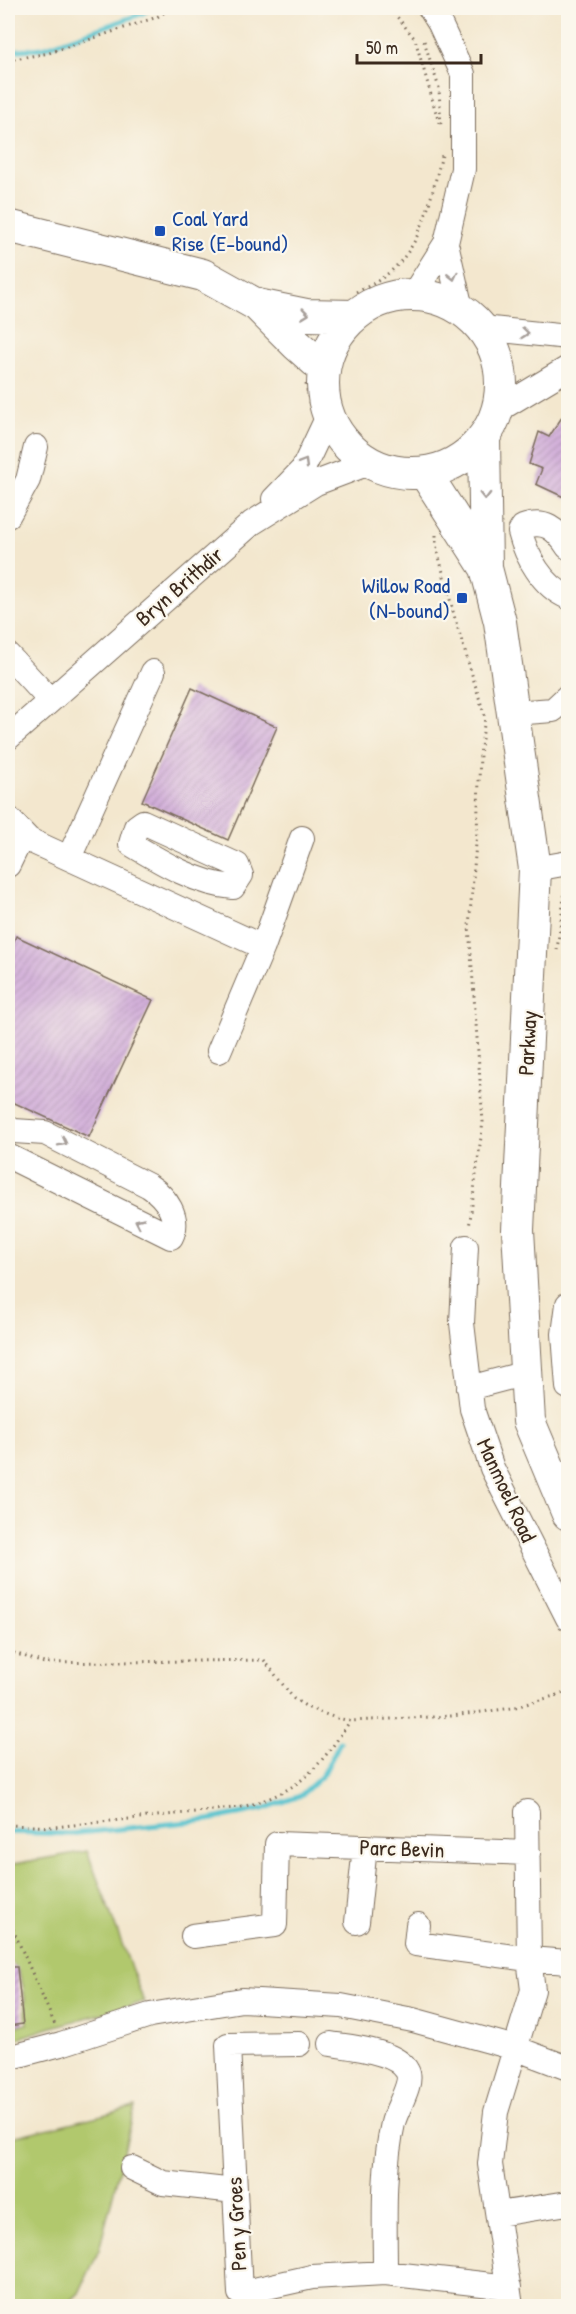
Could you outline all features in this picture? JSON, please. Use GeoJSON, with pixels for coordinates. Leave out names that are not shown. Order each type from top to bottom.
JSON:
{"type":"FeatureCollection","features":[{"type":"Feature","properties":{"kind":"main road"},"geometry":{"type":"LineString","coordinates":[[8,226],[203,275],[257,305],[306,315],[351,305],[372,304],[392,297],[413,295],[438,298],[472,319],[496,353],[501,381],[498,410],[484,438],[467,455],[447,467],[425,473],[396,472],[369,463],[352,451],[319,415],[322,393],[314,374],[257,305]]}},
{"type":"Feature","properties":{"kind":"main road"},"geometry":{"type":"LineString","coordinates":[[314,374],[340,330],[351,305]]}},
{"type":"Feature","properties":{"kind":"main road"},"geometry":{"type":"LineString","coordinates":[[484,438],[486,568]]}},
{"type":"Feature","properties":{"kind":"main road"},"geometry":{"type":"LineString","coordinates":[[425,473],[486,568]]}},
{"type":"Feature","properties":{"kind":"main road","name":"Parkway"},"geometry":{"type":"LineString","coordinates":[[486,568],[500,622],[535,869],[518,1230],[529,1421],[568,1514]]}},
{"type":"Feature","properties":{"kind":"street"},"geometry":{"type":"LineString","coordinates":[[413,295],[446,243],[463,169],[463,74],[430,8]]}},
{"type":"Feature","properties":{"kind":"street"},"geometry":{"type":"LineString","coordinates":[[446,243],[472,319],[568,337]]}},
{"type":"Feature","properties":{"kind":"street"},"geometry":{"type":"LineString","coordinates":[[498,410],[568,368]]}},
{"type":"Feature","properties":{"kind":"street"},"geometry":{"type":"LineString","coordinates":[[252,523],[303,469],[319,415]]}},
{"type":"Feature","properties":{"kind":"street"},"geometry":{"type":"LineString","coordinates":[[8,516],[28,480],[36,447]]}},
{"type":"Feature","properties":{"kind":"street","name":"Bryn Brithdir"},"geometry":{"type":"LineString","coordinates":[[8,738],[252,523],[316,483],[369,463]]}},
{"type":"Feature","properties":{"kind":"street"},"geometry":{"type":"LineString","coordinates":[[568,547],[559,533],[550,525],[530,525],[523,527],[520,532],[525,550],[535,567],[555,588],[568,597]]}},
{"type":"Feature","properties":{"kind":"street"},"geometry":{"type":"LineString","coordinates":[[8,656],[50,700]]}},
{"type":"Feature","properties":{"kind":"street"},"geometry":{"type":"LineString","coordinates":[[69,858],[153,672]]}},
{"type":"Feature","properties":{"kind":"street"},"geometry":{"type":"LineString","coordinates":[[513,714],[553,710],[568,696]]}},
{"type":"Feature","properties":{"kind":"street"},"geometry":{"type":"LineString","coordinates":[[15,826],[29,840],[263,947]]}},
{"type":"Feature","properties":{"kind":"street"},"geometry":{"type":"LineString","coordinates":[[8,865],[15,826]]}},
{"type":"Feature","properties":{"kind":"street"},"geometry":{"type":"LineString","coordinates":[[219,1051],[263,947],[302,838]]}},
{"type":"Feature","properties":{"kind":"street"},"geometry":{"type":"LineString","coordinates":[[535,869],[568,863]]}},
{"type":"Feature","properties":{"kind":"street"},"geometry":{"type":"LineString","coordinates":[[164,901],[180,871]]}},
{"type":"Feature","properties":{"kind":"street"},"geometry":{"type":"LineString","coordinates":[[8,1128],[14,1131],[45,1133],[148,1186],[159,1193],[171,1211],[176,1220],[175,1230],[171,1237],[8,1156]]}},
{"type":"Feature","properties":{"kind":"street","name":"Manmoel Road"},"geometry":{"type":"LineString","coordinates":[[466,1247],[462,1323],[472,1408],[492,1468],[568,1618]]}},
{"type":"Feature","properties":{"kind":"street"},"geometry":{"type":"LineString","coordinates":[[568,1304],[564,1335],[568,1387]]}},
{"type":"Feature","properties":{"kind":"street"},"geometry":{"type":"LineString","coordinates":[[470,1388],[526,1373]]}},
{"type":"Feature","properties":{"kind":"street"},"geometry":{"type":"LineString","coordinates":[[510,2297],[490,2164],[496,2112],[533,1990],[529,1959],[527,1812]]}},
{"type":"Feature","properties":{"kind":"street","name":"Parc Bevin"},"geometry":{"type":"LineString","coordinates":[[193,1936],[275,1925],[277,1844],[528,1853]]}},
{"type":"Feature","properties":{"kind":"street"},"geometry":{"type":"LineString","coordinates":[[357,1922],[365,1847]]}},
{"type":"Feature","properties":{"kind":"street"},"geometry":{"type":"LineString","coordinates":[[418,1925],[416,1944],[568,1962]]}},
{"type":"Feature","properties":{"kind":"street"},"geometry":{"type":"LineString","coordinates":[[8,2058],[61,2044],[150,2015],[242,2000],[341,2006],[413,2020],[515,2048],[568,2068]]}},
{"type":"Feature","properties":{"kind":"street","name":"Pen y Groes"},"geometry":{"type":"LineString","coordinates":[[299,2044],[221,2040],[241,2300],[312,2277],[385,2273],[510,2297]]}},
{"type":"Feature","properties":{"kind":"street"},"geometry":{"type":"LineString","coordinates":[[331,2044],[379,2053],[398,2061],[407,2071],[409,2081],[393,2120],[386,2166],[385,2273]]}},
{"type":"Feature","properties":{"kind":"street"},"geometry":{"type":"LineString","coordinates":[[132,2168],[163,2183],[234,2191]]}},
{"type":"Feature","properties":{"kind":"street"},"geometry":{"type":"LineString","coordinates":[[498,2214],[568,2203]]}},
{"type":"Feature","properties":{"kind":"path"},"geometry":{"type":"LineString","coordinates":[[8,60],[49,53],[157,17],[171,8]]}},
{"type":"Feature","properties":{"kind":"path"},"geometry":{"type":"LineString","coordinates":[[390,8],[415,39],[441,131],[439,88],[421,32]]}},
{"type":"Feature","properties":{"kind":"path"},"geometry":{"type":"LineString","coordinates":[[351,305],[366,288],[398,266],[422,230],[442,154]]}},
{"type":"Feature","properties":{"kind":"path"},"geometry":{"type":"LineString","coordinates":[[314,374],[319,415]]}},
{"type":"Feature","properties":{"kind":"path"},"geometry":{"type":"LineString","coordinates":[[436,534],[436,545],[455,619],[485,717],[480,755],[477,832],[469,926],[483,1122],[466,1247]]}},
{"type":"Feature","properties":{"kind":"path"},"geometry":{"type":"LineString","coordinates":[[8,1651],[44,1663],[264,1660],[294,1699],[333,1718],[350,1720],[452,1716],[512,1708],[568,1692]]}},
{"type":"Feature","properties":{"kind":"path"},"geometry":{"type":"LineString","coordinates":[[8,1825],[54,1827],[242,1807],[263,1801],[301,1782],[315,1769],[328,1755],[350,1720]]}},
{"type":"Feature","properties":{"kind":"path"},"geometry":{"type":"LineString","coordinates":[[8,1918],[54,2021],[61,2044]]}},
{"type":"Feature","properties":{"kind":"green space"},"geometry":{"type":"Polygon","coordinates":[[[87,1851],[144,2002],[49,2028],[8,2042],[8,2028],[27,2024],[22,1980],[8,1957],[8,1865],[87,1851]]]}},
{"type":"Feature","properties":{"kind":"green space"},"geometry":{"type":"Polygon","coordinates":[[[135,2107],[99,2250],[79,2293],[65,2306],[8,2306],[8,2138],[135,2107]]]}},
{"type":"Feature","properties":{"kind":"building"},"geometry":{"type":"Polygon","coordinates":[[[568,408],[568,499],[536,484],[542,469],[529,464],[539,432],[549,437],[568,408]]]}},
{"type":"Feature","properties":{"kind":"building"},"geometry":{"type":"Polygon","coordinates":[[[192,688],[277,727],[228,840],[142,801],[192,688]]]}},
{"type":"Feature","properties":{"kind":"building"},"geometry":{"type":"Polygon","coordinates":[[[16,936],[153,1000],[89,1137],[8,1100],[8,956],[16,936]]]}},
{"type":"Feature","properties":{"kind":"building"},"geometry":{"type":"Polygon","coordinates":[[[8,1967],[17,1967],[23,2024],[8,2026],[8,1967]]]}},
{"type":"Feature","properties":{"kind":"waterway"},"geometry":{"type":"LineString","coordinates":[[8,51],[43,48],[141,14],[151,8]]}},
{"type":"Feature","properties":{"kind":"waterway"},"geometry":{"type":"LineString","coordinates":[[8,1832],[69,1834],[208,1820],[263,1809],[300,1796],[323,1775],[340,1742]]}},
{"type":"Feature","properties":{"kind":"place","name":"Coal Yard Rise (E-bound)"},"geometry":{"type":"Point","coordinates":[160,231]}},
{"type":"Feature","properties":{"kind":"place","name":"Willow Road (N-bound)"},"geometry":{"type":"Point","coordinates":[462,598]}}]}
